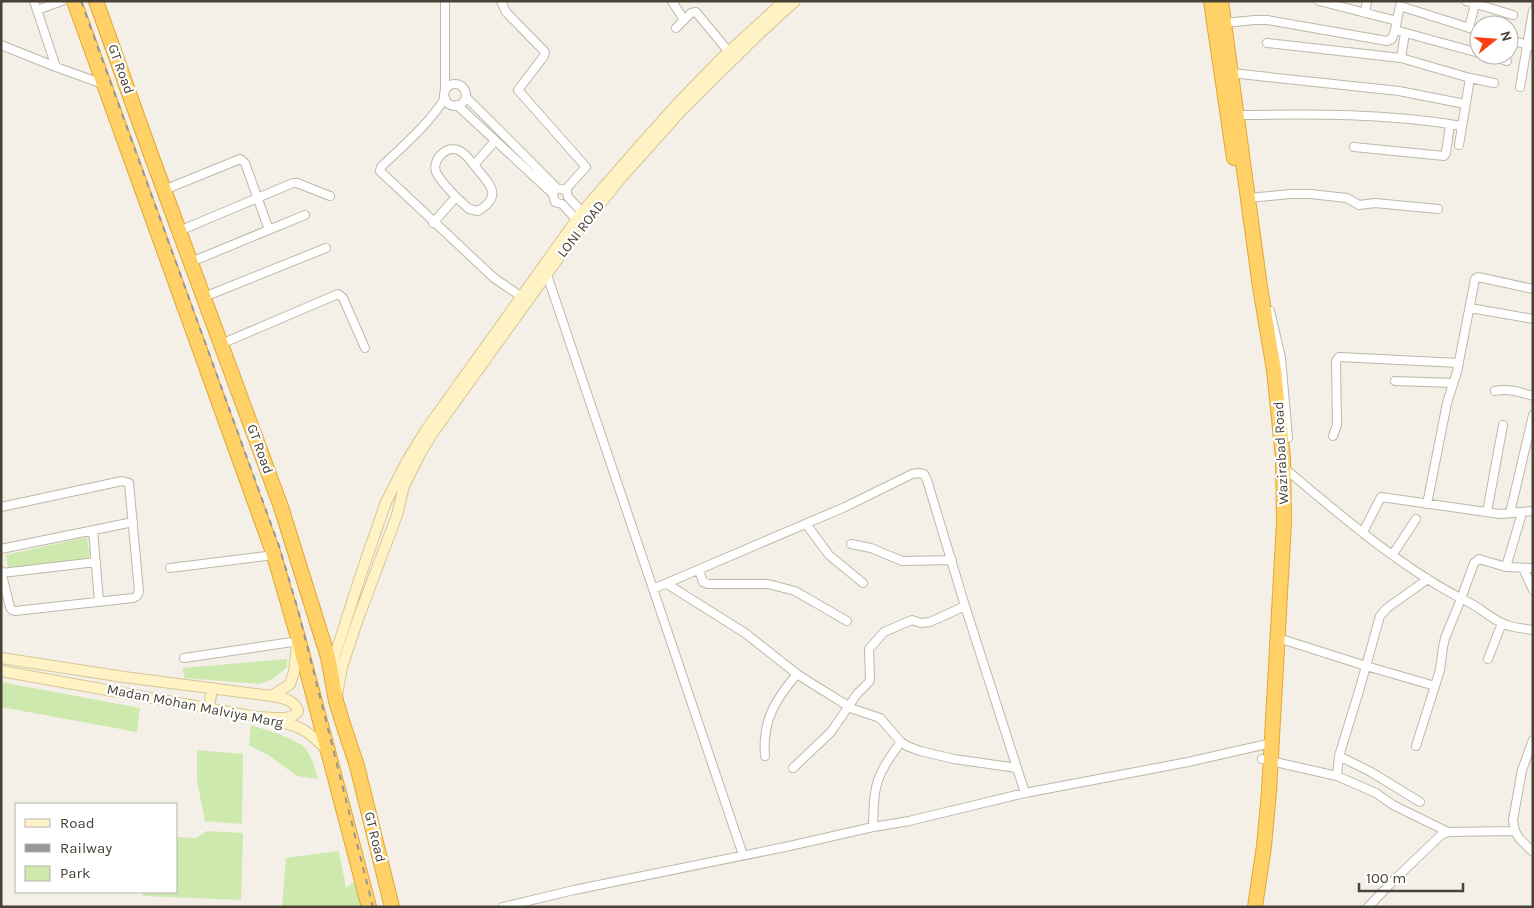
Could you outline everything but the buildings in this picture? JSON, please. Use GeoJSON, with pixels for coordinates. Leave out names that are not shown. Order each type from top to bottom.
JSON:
{"type":"FeatureCollection","features":[{"type":"Feature","properties":{"kind":"highway","name":"GT Road"},"geometry":{"type":"LineString","coordinates":[[74,1],[274,555],[369,907]]}},
{"type":"Feature","properties":{"kind":"highway","name":"GT Road"},"geometry":{"type":"LineString","coordinates":[[96,1],[281,507],[328,657],[336,700],[357,766],[392,907]]}},
{"type":"Feature","properties":{"kind":"highway","name":"Wazirabad Road"},"geometry":{"type":"LineString","coordinates":[[1211,1],[1266,368],[1284,522],[1278,638],[1267,752],[1253,873],[1247,907]]}},
{"type":"Feature","properties":{"kind":"highway","name":"Wazirabad Road"},"geometry":{"type":"LineString","coordinates":[[1221,1],[1260,287],[1274,370],[1279,468],[1274,527],[1264,846],[1255,907]]}},
{"type":"Feature","properties":{"kind":"street"},"geometry":{"type":"LineString","coordinates":[[34,1],[56,67]]}},
{"type":"Feature","properties":{"kind":"street"},"geometry":{"type":"LineString","coordinates":[[37,10],[62,1]]}},
{"type":"Feature","properties":{"kind":"street"},"geometry":{"type":"LineString","coordinates":[[445,1],[445,94],[449,104],[457,106],[495,142],[561,193],[566,202],[562,204]]}},
{"type":"Feature","properties":{"kind":"street"},"geometry":{"type":"LineString","coordinates":[[501,1],[506,12],[544,52],[544,56],[518,90],[586,167],[555,202],[562,204],[580,216]]}},
{"type":"Feature","properties":{"kind":"street"},"geometry":{"type":"LineString","coordinates":[[672,1],[684,20]]}},
{"type":"Feature","properties":{"kind":"street","name":"LONI ROAD"},"geometry":{"type":"LineString","coordinates":[[467,379],[545,270],[580,216],[649,135],[729,52],[784,1]]}},
{"type":"Feature","properties":{"kind":"street","name":"LONI ROAD"},"geometry":{"type":"LineString","coordinates":[[400,484],[522,297],[644,151],[682,110],[795,1]]}},
{"type":"Feature","properties":{"kind":"street"},"geometry":{"type":"LineString","coordinates":[[1319,1],[1397,21]]}},
{"type":"Feature","properties":{"kind":"street"},"geometry":{"type":"LineString","coordinates":[[1365,13],[1367,1]]}},
{"type":"Feature","properties":{"kind":"street"},"geometry":{"type":"LineString","coordinates":[[1466,1],[1512,15]]}},
{"type":"Feature","properties":{"kind":"street"},"geometry":{"type":"LineString","coordinates":[[1472,15],[1475,4]]}},
{"type":"Feature","properties":{"kind":"street"},"geometry":{"type":"LineString","coordinates":[[1224,24],[1268,20],[1387,41],[1391,40],[1396,30],[1400,6],[1469,28]]}},
{"type":"Feature","properties":{"kind":"street"},"geometry":{"type":"LineString","coordinates":[[1520,87],[1530,45],[1533,10]]}},
{"type":"Feature","properties":{"kind":"street"},"geometry":{"type":"LineString","coordinates":[[676,28],[692,12],[696,12],[729,52]]}},
{"type":"Feature","properties":{"kind":"street"},"geometry":{"type":"LineString","coordinates":[[1396,30],[1469,50]]}},
{"type":"Feature","properties":{"kind":"street"},"geometry":{"type":"LineString","coordinates":[[1401,58],[1405,33]]}},
{"type":"Feature","properties":{"kind":"street"},"geometry":{"type":"LineString","coordinates":[[1267,43],[1401,58],[1494,83]]}},
{"type":"Feature","properties":{"kind":"street"},"geometry":{"type":"LineString","coordinates":[[1,45],[103,84]]}},
{"type":"Feature","properties":{"kind":"street"},"geometry":{"type":"LineString","coordinates":[[1231,73],[1399,91],[1466,104]]}},
{"type":"Feature","properties":{"kind":"street"},"geometry":{"type":"LineString","coordinates":[[1459,145],[1470,78]]}},
{"type":"Feature","properties":{"kind":"street"},"geometry":{"type":"LineString","coordinates":[[522,297],[494,278],[433,223],[380,169],[439,108],[450,86],[457,84],[465,90],[466,98],[561,193],[580,216]]}},
{"type":"Feature","properties":{"kind":"street"},"geometry":{"type":"LineString","coordinates":[[457,106],[466,98]]}},
{"type":"Feature","properties":{"kind":"street"},"geometry":{"type":"LineString","coordinates":[[1237,115],[1360,115],[1425,120],[1462,126]]}},
{"type":"Feature","properties":{"kind":"street"},"geometry":{"type":"LineString","coordinates":[[1354,147],[1444,156],[1450,124]]}},
{"type":"Feature","properties":{"kind":"street"},"geometry":{"type":"LineString","coordinates":[[474,164],[495,142]]}},
{"type":"Feature","properties":{"kind":"street"},"geometry":{"type":"LineString","coordinates":[[450,149],[458,150],[474,164],[492,191],[491,200],[478,211],[469,209],[456,197],[443,183],[436,171],[437,161],[443,152],[450,149]]}},
{"type":"Feature","properties":{"kind":"street"},"geometry":{"type":"LineString","coordinates":[[164,190],[240,159],[245,163],[269,230]]}},
{"type":"Feature","properties":{"kind":"street"},"geometry":{"type":"LineString","coordinates":[[179,231],[297,183],[330,196]]}},
{"type":"Feature","properties":{"kind":"street"},"geometry":{"type":"LineString","coordinates":[[1249,198],[1304,194],[1347,198],[1359,205],[1375,203],[1438,209]]}},
{"type":"Feature","properties":{"kind":"street"},"geometry":{"type":"LineString","coordinates":[[433,223],[456,197]]}},
{"type":"Feature","properties":{"kind":"street"},"geometry":{"type":"LineString","coordinates":[[191,262],[305,215]]}},
{"type":"Feature","properties":{"kind":"street"},"geometry":{"type":"LineString","coordinates":[[204,297],[326,248]]}},
{"type":"Feature","properties":{"kind":"street"},"geometry":{"type":"LineString","coordinates":[[545,270],[743,855]]}},
{"type":"Feature","properties":{"kind":"street"},"geometry":{"type":"LineString","coordinates":[[1427,504],[1447,404],[1470,308],[1474,280],[1477,277],[1533,289]]}},
{"type":"Feature","properties":{"kind":"street"},"geometry":{"type":"LineString","coordinates":[[221,344],[338,294],[343,298],[365,348]]}},
{"type":"Feature","properties":{"kind":"street"},"geometry":{"type":"LineString","coordinates":[[1470,308],[1533,319]]}},
{"type":"Feature","properties":{"kind":"street"},"geometry":{"type":"LineString","coordinates":[[1333,436],[1337,425],[1337,358],[1458,363]]}},
{"type":"Feature","properties":{"kind":"street"},"geometry":{"type":"LineString","coordinates":[[1395,380],[1453,383]]}},
{"type":"Feature","properties":{"kind":"street"},"geometry":{"type":"LineString","coordinates":[[1494,391],[1511,390],[1533,396]]}},
{"type":"Feature","properties":{"kind":"street"},"geometry":{"type":"LineString","coordinates":[[1510,513],[1533,416]]}},
{"type":"Feature","properties":{"kind":"street"},"geometry":{"type":"LineString","coordinates":[[1487,512],[1503,425]]}},
{"type":"Feature","properties":{"kind":"street"},"geometry":{"type":"LineString","coordinates":[[1279,468],[1428,579],[1502,624],[1533,630]]}},
{"type":"Feature","properties":{"kind":"street"},"geometry":{"type":"LineString","coordinates":[[653,590],[845,507],[912,474],[924,474],[1003,730],[1025,793]]}},
{"type":"Feature","properties":{"kind":"street"},"geometry":{"type":"LineString","coordinates":[[1,507],[126,481],[130,487],[138,594],[134,598],[15,611],[12,610],[4,598],[2,572],[96,562]]}},
{"type":"Feature","properties":{"kind":"street"},"geometry":{"type":"LineString","coordinates":[[330,671],[386,502],[400,484]]}},
{"type":"Feature","properties":{"kind":"street"},"geometry":{"type":"LineString","coordinates":[[336,700],[342,667],[397,515],[400,484]]}},
{"type":"Feature","properties":{"kind":"street"},"geometry":{"type":"LineString","coordinates":[[1363,532],[1381,497],[1500,514],[1533,511]]}},
{"type":"Feature","properties":{"kind":"street"},"geometry":{"type":"LineString","coordinates":[[1506,566],[1522,512]]}},
{"type":"Feature","properties":{"kind":"street"},"geometry":{"type":"LineString","coordinates":[[1393,554],[1416,519]]}},
{"type":"Feature","properties":{"kind":"street"},"geometry":{"type":"LineString","coordinates":[[1,549],[133,522]]}},
{"type":"Feature","properties":{"kind":"street"},"geometry":{"type":"LineString","coordinates":[[806,524],[829,555],[862,583]]}},
{"type":"Feature","properties":{"kind":"street"},"geometry":{"type":"LineString","coordinates":[[93,530],[100,601]]}},
{"type":"Feature","properties":{"kind":"street"},"geometry":{"type":"LineString","coordinates":[[851,544],[871,548],[902,561],[952,560]]}},
{"type":"Feature","properties":{"kind":"street"},"geometry":{"type":"LineString","coordinates":[[170,568],[274,555]]}},
{"type":"Feature","properties":{"kind":"street"},"geometry":{"type":"LineString","coordinates":[[1416,746],[1440,670],[1443,647],[1474,563],[1476,560],[1482,560],[1506,566],[1533,568]]}},
{"type":"Feature","properties":{"kind":"street"},"geometry":{"type":"LineString","coordinates":[[1523,568],[1533,590]]}},
{"type":"Feature","properties":{"kind":"street"},"geometry":{"type":"LineString","coordinates":[[699,570],[703,582],[708,584],[768,584],[794,591],[847,621]]}},
{"type":"Feature","properties":{"kind":"street"},"geometry":{"type":"LineString","coordinates":[[1337,776],[1339,756],[1382,612],[1428,579]]}},
{"type":"Feature","properties":{"kind":"street"},"geometry":{"type":"LineString","coordinates":[[668,584],[745,633],[797,674],[849,707],[880,718],[901,742],[920,751],[937,755],[1017,768]]}},
{"type":"Feature","properties":{"kind":"street"},"geometry":{"type":"LineString","coordinates":[[793,768],[831,732],[857,694],[868,682],[870,679],[869,649],[884,632],[912,620],[920,623],[930,622],[965,606]]}},
{"type":"Feature","properties":{"kind":"street"},"geometry":{"type":"LineString","coordinates":[[1488,659],[1502,624]]}},
{"type":"Feature","properties":{"kind":"street"},"geometry":{"type":"LineString","coordinates":[[1278,638],[1435,686]]}},
{"type":"Feature","properties":{"kind":"street"},"geometry":{"type":"LineString","coordinates":[[184,658],[298,641],[296,660],[290,684],[272,696]]}},
{"type":"Feature","properties":{"kind":"street","name":"Madan Mohan Malviya Marg"},"geometry":{"type":"LineString","coordinates":[[1,658],[124,677],[272,696],[292,701],[298,710],[296,715],[290,718],[258,717]]}},
{"type":"Feature","properties":{"kind":"street","name":"Madan Mohan Malviya Marg"},"geometry":{"type":"LineString","coordinates":[[1,671],[258,717],[302,728],[327,750]]}},
{"type":"Feature","properties":{"kind":"street"},"geometry":{"type":"LineString","coordinates":[[764,756],[765,727],[780,694],[797,674]]}},
{"type":"Feature","properties":{"kind":"street"},"geometry":{"type":"LineString","coordinates":[[209,708],[212,688]]}},
{"type":"Feature","properties":{"kind":"street"},"geometry":{"type":"LineString","coordinates":[[1533,740],[1522,770],[1513,820],[1515,831],[1519,838],[1533,852]]}},
{"type":"Feature","properties":{"kind":"street"},"geometry":{"type":"LineString","coordinates":[[873,827],[875,786],[885,762],[901,742]]}},
{"type":"Feature","properties":{"kind":"street"},"geometry":{"type":"LineString","coordinates":[[503,907],[574,890],[909,821],[1025,793],[1188,762],[1267,752],[1337,776],[1376,793],[1393,805],[1448,832]]}},
{"type":"Feature","properties":{"kind":"street"},"geometry":{"type":"LineString","coordinates":[[1339,756],[1371,772],[1420,802]]}},
{"type":"Feature","properties":{"kind":"street"},"geometry":{"type":"LineString","coordinates":[[1393,805],[1405,792]]}},
{"type":"Feature","properties":{"kind":"street"},"geometry":{"type":"LineString","coordinates":[[1368,907],[1436,838],[1448,832],[1515,831]]}},
{"type":"Feature","properties":{"kind":"green space"},"geometry":{"type":"Polygon","coordinates":[[[87,537],[90,558],[8,568],[6,555],[87,537]]]}},
{"type":"Feature","properties":{"kind":"green space"},"geometry":{"type":"Polygon","coordinates":[[[287,659],[287,667],[274,677],[259,684],[184,678],[183,668],[287,659]]]}},
{"type":"Feature","properties":{"kind":"green space"},"geometry":{"type":"Polygon","coordinates":[[[1,682],[140,708],[137,732],[1,707],[1,682]]]}},
{"type":"Feature","properties":{"kind":"green space"},"geometry":{"type":"Polygon","coordinates":[[[251,725],[281,735],[302,745],[310,756],[318,779],[297,776],[268,755],[249,745],[251,725]]]}},
{"type":"Feature","properties":{"kind":"green space"},"geometry":{"type":"Polygon","coordinates":[[[197,750],[243,754],[242,824],[205,821],[197,781],[197,750]]]}},
{"type":"Feature","properties":{"kind":"green space"},"geometry":{"type":"Polygon","coordinates":[[[207,831],[243,833],[241,900],[143,896],[143,893],[178,893],[178,837],[196,838],[207,831]]]}},
{"type":"Feature","properties":{"kind":"green space"},"geometry":{"type":"Polygon","coordinates":[[[339,851],[346,888],[361,877],[369,907],[282,907],[286,858],[339,851]]]}},
{"type":"Feature","properties":{"kind":"railway"},"geometry":{"type":"LineString","coordinates":[[81,1],[279,546],[298,610],[373,907]]}}]}
